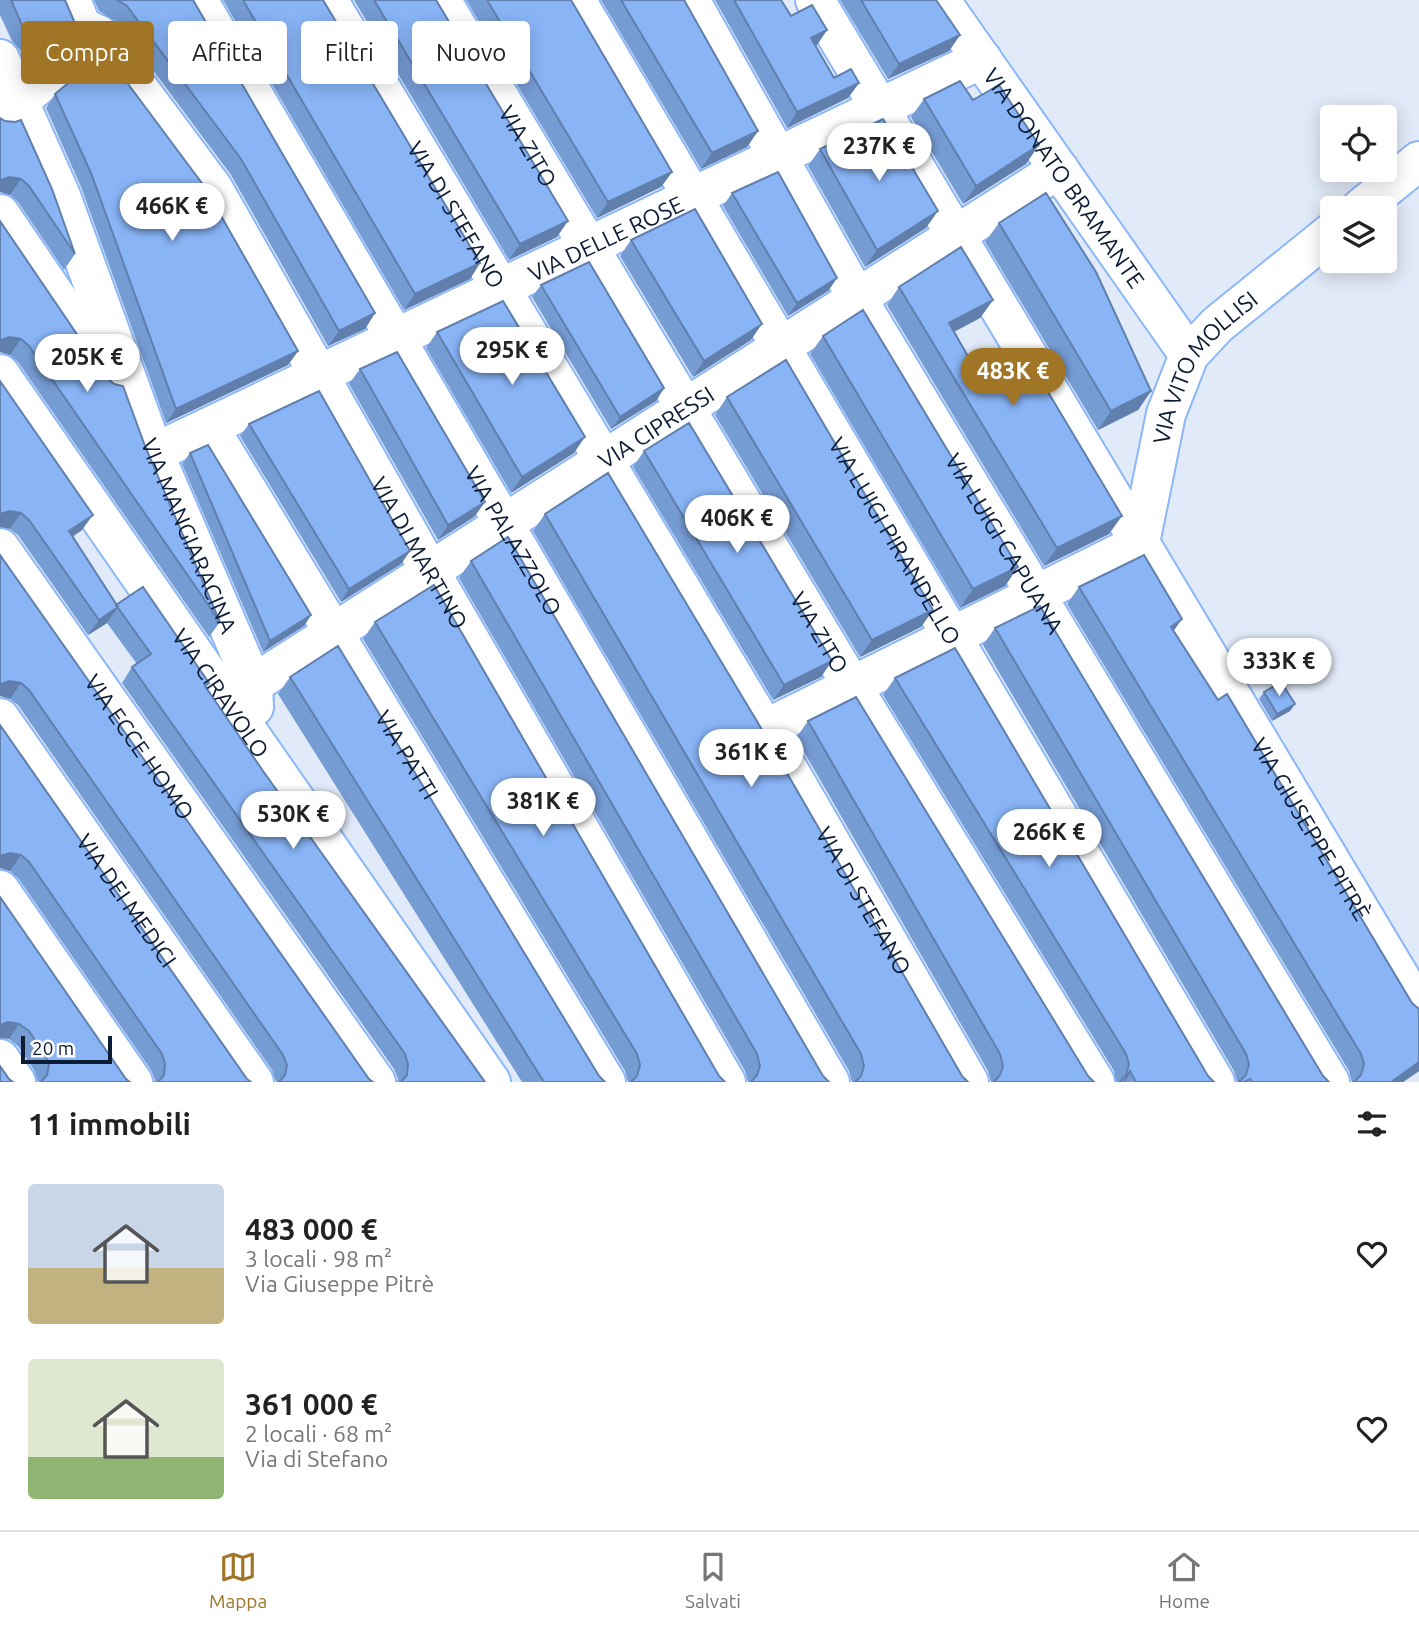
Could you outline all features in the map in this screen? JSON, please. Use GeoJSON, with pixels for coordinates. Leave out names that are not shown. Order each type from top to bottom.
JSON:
{"type":"FeatureCollection","features":[{"type":"Feature","properties":{"kind":"street","name":"VIA DI MARTINO"},"geometry":{"type":"LineString","coordinates":[[71,0],[80,21]]}},
{"type":"Feature","properties":{"kind":"street","name":"VIA PALAZZOLO"},"geometry":{"type":"LineString","coordinates":[[198,0],[830,1082]]}},
{"type":"Feature","properties":{"kind":"street","name":"VIA DI STEFANO"},"geometry":{"type":"LineString","coordinates":[[328,0],[765,729],[969,1082]]}},
{"type":"Feature","properties":{"kind":"street","name":"VIA ZITO"},"geometry":{"type":"LineString","coordinates":[[442,0],[852,686],[1095,1082]]}},
{"type":"Feature","properties":{"kind":"street","name":"VIA LUIGI PIRANDELLO"},"geometry":{"type":"LineString","coordinates":[[576,0],[1215,1082]]}},
{"type":"Feature","properties":{"kind":"street","name":"VIA LUIGI CAPUANA"},"geometry":{"type":"LineString","coordinates":[[690,0],[857,298],[1330,1082]]}},
{"type":"Feature","properties":{"kind":"street","name":"VIA GIUSEPPE PITRÈ"},"geometry":{"type":"LineString","coordinates":[[815,0],[1419,1009]]}},
{"type":"Feature","properties":{"kind":"street","name":"VIA DONATO BRAMANTE"},"geometry":{"type":"LineString","coordinates":[[940,0],[1189,355]]}},
{"type":"Feature","properties":{"kind":"street","name":"VIA MANGIARACINA"},"geometry":{"type":"LineString","coordinates":[[0,59],[9,109],[61,196],[149,438],[253,684],[255,738]]}},
{"type":"Feature","properties":{"kind":"street","name":"VIA DELLE ROSE"},"geometry":{"type":"LineString","coordinates":[[149,438],[209,427],[982,59]]}},
{"type":"Feature","properties":{"kind":"street"},"geometry":{"type":"LineString","coordinates":[[9,109],[39,84]]}},
{"type":"Feature","properties":{"kind":"street","name":"VIA DI MARTINO"},"geometry":{"type":"LineString","coordinates":[[136,84],[213,188],[430,571],[726,1082]]}},
{"type":"Feature","properties":{"kind":"street"},"geometry":{"type":"LineString","coordinates":[[1376,196],[1419,161]]}},
{"type":"Feature","properties":{"kind":"street","name":"VIA CIPRESSI"},"geometry":{"type":"LineString","coordinates":[[253,684],[1059,169]]}},
{"type":"Feature","properties":{"kind":"street"},"geometry":{"type":"LineString","coordinates":[[0,214],[149,438]]}},
{"type":"Feature","properties":{"kind":"street","name":"VIA VITO MOLLISI"},"geometry":{"type":"LineString","coordinates":[[1140,543],[1166,414],[1189,355],[1217,325],[1320,242]]}},
{"type":"Feature","properties":{"kind":"street","name":"VIA CIRAVOLO"},"geometry":{"type":"LineString","coordinates":[[0,373],[491,1082]]}},
{"type":"Feature","properties":{"kind":"street","name":"VIA PATTI"},"geometry":{"type":"LineString","coordinates":[[209,427],[606,1082]]}},
{"type":"Feature","properties":{"kind":"street"},"geometry":{"type":"LineString","coordinates":[[765,729],[1140,543]]}},
{"type":"Feature","properties":{"kind":"street","name":"VIA ECCE HOMO"},"geometry":{"type":"LineString","coordinates":[[0,548],[376,1082]]}},
{"type":"Feature","properties":{"kind":"street","name":"VIA DEI MEDICI"},"geometry":{"type":"LineString","coordinates":[[0,718],[254,1082]]}},
{"type":"Feature","properties":{"kind":"street"},"geometry":{"type":"LineString","coordinates":[[0,890],[133,1082]]}},
{"type":"Feature","properties":{"kind":"street"},"geometry":{"type":"LineString","coordinates":[[0,1059],[16,1082]]}},
{"type":"Feature","properties":{"kind":"building"},"geometry":{"type":"Polygon","coordinates":[[[11,0],[65,0],[74,21],[21,21],[11,0]]]}},
{"type":"Feature","properties":{"kind":"building"},"geometry":{"type":"Polygon","coordinates":[[[117,0],[193,0],[205,21],[168,21],[168,61],[154,42],[154,21],[138,21],[127,6],[117,0]]]}},
{"type":"Feature","properties":{"kind":"building"},"geometry":{"type":"Polygon","coordinates":[[[243,0],[323,0],[336,21],[301,21],[301,84],[373,84],[480,263],[415,294],[287,75],[287,21],[255,21],[243,0]]]}},
{"type":"Feature","properties":{"kind":"building"},"geometry":{"type":"Polygon","coordinates":[[[374,0],[436,0],[449,21],[412,21],[412,64],[398,40],[398,21],[387,21],[374,0]]]}},
{"type":"Feature","properties":{"kind":"building"},"geometry":{"type":"Polygon","coordinates":[[[487,0],[571,0],[672,172],[608,202],[530,72],[530,21],[500,21],[487,0]]]}},
{"type":"Feature","properties":{"kind":"building"},"geometry":{"type":"Polygon","coordinates":[[[621,0],[684,0],[758,131],[712,153],[621,0]]]}},
{"type":"Feature","properties":{"kind":"building"},"geometry":{"type":"Polygon","coordinates":[[[734,0],[781,0],[791,16],[812,5],[827,30],[811,38],[834,78],[851,69],[859,83],[797,112],[734,0]]]}},
{"type":"Feature","properties":{"kind":"building"},"geometry":{"type":"Polygon","coordinates":[[[861,0],[936,0],[960,35],[899,64],[861,0]]]}},
{"type":"Feature","properties":{"kind":"building"},"geometry":{"type":"Polygon","coordinates":[[[960,81],[973,100],[999,85],[1039,145],[976,186],[924,99],[960,81]]]}},
{"type":"Feature","properties":{"kind":"building"},"geometry":{"type":"Polygon","coordinates":[[[67,84],[128,84],[204,186],[298,351],[176,409],[91,173],[55,94],[67,84]]]}},
{"type":"Feature","properties":{"kind":"building"},"geometry":{"type":"Polygon","coordinates":[[[185,84],[242,84],[375,313],[339,331],[241,159],[185,84]]]}},
{"type":"Feature","properties":{"kind":"building"},"geometry":{"type":"Polygon","coordinates":[[[424,84],[486,84],[568,221],[520,244],[424,84]]]}},
{"type":"Feature","properties":{"kind":"building"},"geometry":{"type":"Polygon","coordinates":[[[0,118],[15,122],[21,120],[52,189],[75,254],[29,186],[21,179],[10,177],[0,180],[0,118]]]}},
{"type":"Feature","properties":{"kind":"building"},"geometry":{"type":"Polygon","coordinates":[[[883,119],[938,211],[877,250],[820,149],[883,119]]]}},
{"type":"Feature","properties":{"kind":"building"},"geometry":{"type":"Polygon","coordinates":[[[778,172],[837,278],[797,303],[732,193],[778,172]]]}},
{"type":"Feature","properties":{"kind":"building"},"geometry":{"type":"Polygon","coordinates":[[[1046,193],[1096,272],[1151,391],[1111,411],[999,223],[1046,193]]]}},
{"type":"Feature","properties":{"kind":"building"},"geometry":{"type":"Polygon","coordinates":[[[695,209],[762,324],[704,361],[631,240],[695,209]]]}},
{"type":"Feature","properties":{"kind":"building"},"geometry":{"type":"Polygon","coordinates":[[[0,221],[106,377],[114,384],[123,386],[145,446],[220,622],[29,346],[21,339],[10,337],[0,340],[0,221]]]}},
{"type":"Feature","properties":{"kind":"building"},"geometry":{"type":"Polygon","coordinates":[[[961,247],[993,300],[949,323],[978,374],[1023,350],[1122,516],[1057,548],[899,287],[961,247]]]}},
{"type":"Feature","properties":{"kind":"building"},"geometry":{"type":"Polygon","coordinates":[[[589,262],[664,388],[620,417],[541,285],[589,262]]]}},
{"type":"Feature","properties":{"kind":"building"},"geometry":{"type":"Polygon","coordinates":[[[503,301],[585,437],[522,477],[437,332],[503,301]]]}},
{"type":"Feature","properties":{"kind":"building"},"geometry":{"type":"Polygon","coordinates":[[[863,310],[1018,567],[973,589],[823,336],[863,310]]]}},
{"type":"Feature","properties":{"kind":"building"},"geometry":{"type":"Polygon","coordinates":[[[397,352],[485,502],[448,525],[360,369],[397,352]]]}},
{"type":"Feature","properties":{"kind":"building"},"geometry":{"type":"Polygon","coordinates":[[[786,360],[933,610],[872,640],[727,397],[786,360]]]}},
{"type":"Feature","properties":{"kind":"building"},"geometry":{"type":"Polygon","coordinates":[[[0,381],[93,515],[69,531],[118,607],[99,620],[29,520],[21,513],[10,511],[0,514],[0,381]]]}},
{"type":"Feature","properties":{"kind":"building"},"geometry":{"type":"Polygon","coordinates":[[[319,391],[410,551],[349,589],[249,424],[319,391]]]}},
{"type":"Feature","properties":{"kind":"building"},"geometry":{"type":"Polygon","coordinates":[[[689,423],[832,661],[784,685],[644,451],[689,423]]]}},
{"type":"Feature","properties":{"kind":"building"},"geometry":{"type":"Polygon","coordinates":[[[208,445],[311,615],[270,641],[190,453],[208,445]]]}},
{"type":"Feature","properties":{"kind":"building"},"geometry":{"type":"Polygon","coordinates":[[[608,473],[758,723],[962,1076],[968,1082],[855,1082],[861,1076],[864,1066],[861,1054],[545,514],[608,473]]]}},
{"type":"Feature","properties":{"kind":"building"},"geometry":{"type":"Polygon","coordinates":[[[508,537],[823,1076],[829,1082],[751,1082],[760,1066],[757,1054],[471,561],[508,537]]]}},
{"type":"Feature","properties":{"kind":"building"},"geometry":{"type":"Polygon","coordinates":[[[0,555],[373,1082],[279,1082],[285,1075],[287,1065],[283,1055],[29,690],[21,683],[10,681],[0,684],[0,555]]]}},
{"type":"Feature","properties":{"kind":"building"},"geometry":{"type":"Polygon","coordinates":[[[1144,555],[1182,619],[1171,627],[1218,700],[1227,694],[1412,1003],[1419,1009],[1419,1062],[1391,1082],[1354,1082],[1361,1075],[1364,1064],[1361,1054],[1079,587],[1144,555]]]}},
{"type":"Feature","properties":{"kind":"building"},"geometry":{"type":"Polygon","coordinates":[[[434,585],[719,1076],[725,1082],[631,1082],[637,1076],[640,1065],[637,1054],[375,622],[434,585]]]}},
{"type":"Feature","properties":{"kind":"building"},"geometry":{"type":"Polygon","coordinates":[[[143,587],[209,683],[205,686],[263,771],[485,1082],[401,1082],[407,1075],[405,1054],[132,667],[151,654],[116,605],[143,587]]]}},
{"type":"Feature","properties":{"kind":"building"},"geometry":{"type":"Polygon","coordinates":[[[1040,606],[1329,1082],[1252,1082],[1250,1079],[1239,1082],[1246,1075],[1249,1064],[1246,1054],[995,628],[1040,606]]]}},
{"type":"Feature","properties":{"kind":"building"},"geometry":{"type":"Polygon","coordinates":[[[338,646],[605,1082],[544,1082],[290,677],[338,646]]]}},
{"type":"Feature","properties":{"kind":"building"},"geometry":{"type":"Polygon","coordinates":[[[955,648],[1214,1082],[1136,1082],[1130,1071],[1124,1082],[1120,1082],[1126,1075],[1129,1064],[1126,1054],[895,678],[955,648]]]}},
{"type":"Feature","properties":{"kind":"building"},"geometry":{"type":"Polygon","coordinates":[[[1281,682],[1295,704],[1277,714],[1264,692],[1281,682]]]}},
{"type":"Feature","properties":{"kind":"building"},"geometry":{"type":"Polygon","coordinates":[[[856,697],[1094,1082],[994,1082],[1003,1066],[1000,1054],[808,721],[856,697]]]}},
{"type":"Feature","properties":{"kind":"building"},"geometry":{"type":"Polygon","coordinates":[[[0,725],[251,1082],[158,1082],[164,1075],[162,1054],[29,862],[21,855],[10,853],[0,856],[0,725]]]}},
{"type":"Feature","properties":{"kind":"building"},"geometry":{"type":"Polygon","coordinates":[[[0,897],[130,1082],[41,1082],[47,1075],[49,1065],[29,1031],[19,1024],[8,1022],[0,1025],[0,897]]]}},
{"type":"Feature","properties":{"kind":"building"},"geometry":{"type":"Polygon","coordinates":[[[0,1066],[9,1079],[13,1082],[0,1082],[0,1066]]]}}]}
